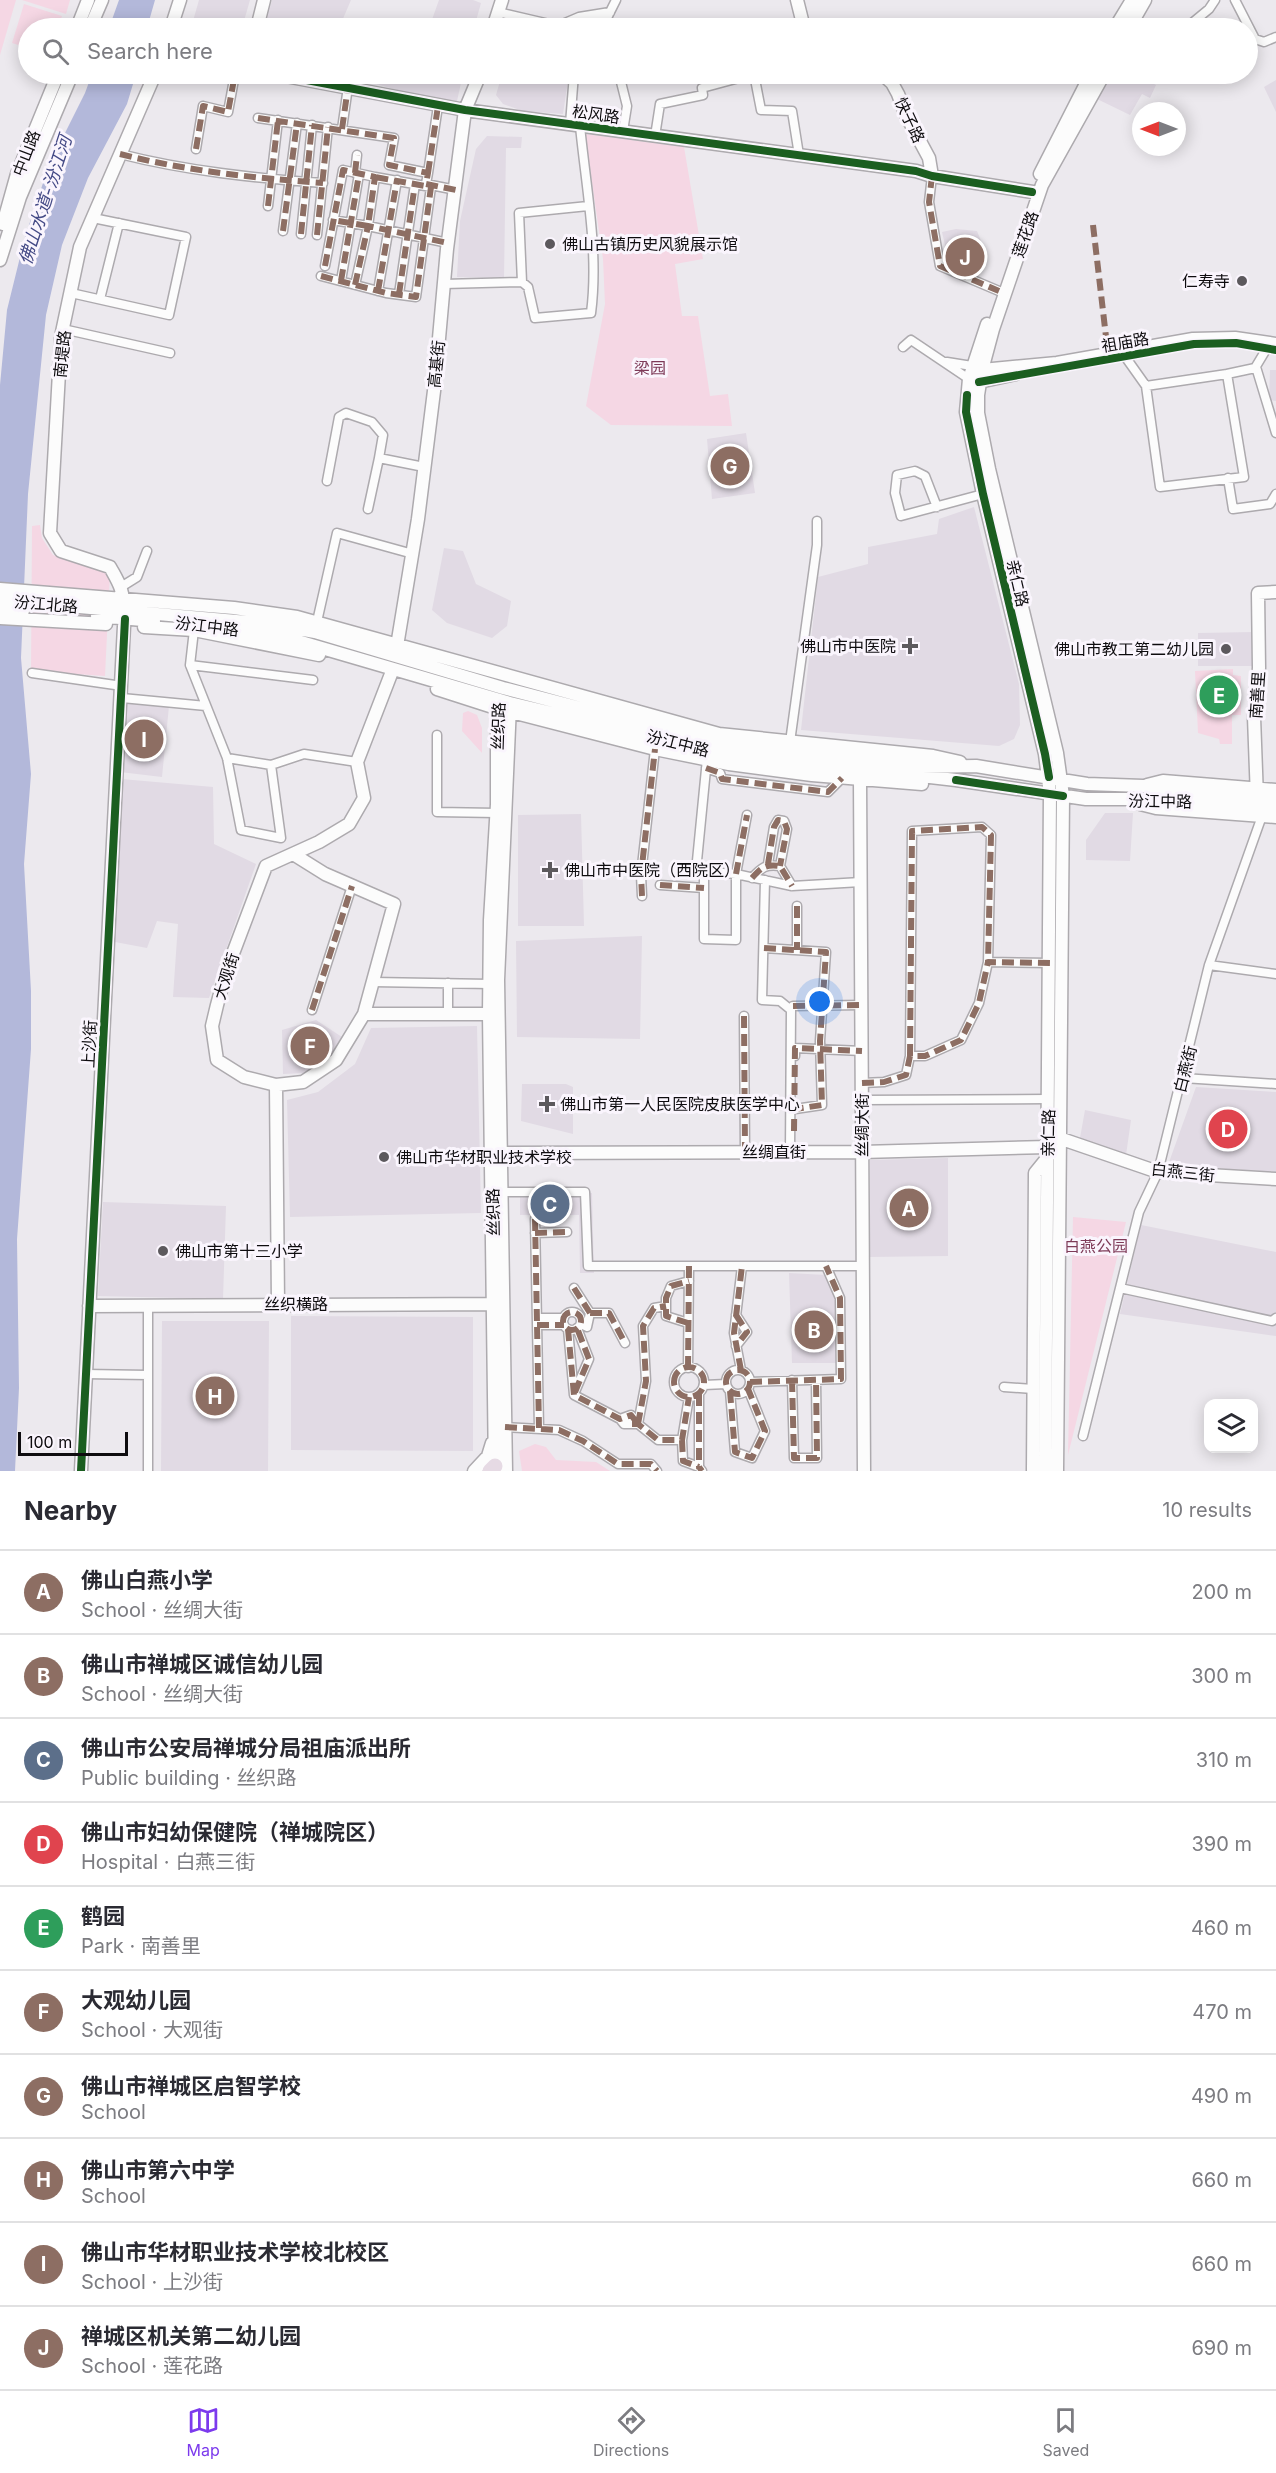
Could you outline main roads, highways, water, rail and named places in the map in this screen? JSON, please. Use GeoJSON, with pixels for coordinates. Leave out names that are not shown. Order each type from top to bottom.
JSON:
{"type":"FeatureCollection","features":[{"type":"Feature","properties":{"kind":"main road"},"geometry":{"type":"LineString","coordinates":[[80,18],[88,0]]}},
{"type":"Feature","properties":{"kind":"main road"},"geometry":{"type":"LineString","coordinates":[[94,18],[102,0]]}},
{"type":"Feature","properties":{"kind":"main road"},"geometry":{"type":"LineString","coordinates":[[174,18],[180,0]]}},
{"type":"Feature","properties":{"kind":"main road"},"geometry":{"type":"LineString","coordinates":[[260,18],[264,0]]}},
{"type":"Feature","properties":{"kind":"main road"},"geometry":{"type":"LineString","coordinates":[[797,0],[802,18]]}},
{"type":"Feature","properties":{"kind":"main road"},"geometry":{"type":"LineString","coordinates":[[1122,18],[1132,0]]}},
{"type":"Feature","properties":{"kind":"main road"},"geometry":{"type":"LineString","coordinates":[[1135,18],[1145,0]]}},
{"type":"Feature","properties":{"kind":"main road","name":"中山路"},"geometry":{"type":"LineString","coordinates":[[0,235],[17,174],[54,84]]}},
{"type":"Feature","properties":{"kind":"main road","name":"中山路"},"geometry":{"type":"LineString","coordinates":[[0,260],[20,197],[68,84]]}},
{"type":"Feature","properties":{"kind":"main road","name":"南堤路"},"geometry":{"type":"LineString","coordinates":[[123,608],[110,567],[60,551],[50,533],[63,329],[80,247],[151,84]]}},
{"type":"Feature","properties":{"kind":"main road","name":"松风路"},"geometry":{"type":"LineString","coordinates":[[331,84],[465,110],[933,173]]}},
{"type":"Feature","properties":{"kind":"main road","name":"高基街"},"geometry":{"type":"LineString","coordinates":[[396,650],[424,467],[465,110],[476,84]]}},
{"type":"Feature","properties":{"kind":"main road","name":"快子路"},"geometry":{"type":"LineString","coordinates":[[892,84],[933,173]]}},
{"type":"Feature","properties":{"kind":"main road","name":"莲花路"},"geometry":{"type":"LineString","coordinates":[[975,374],[999,291],[1037,189],[1086,84]]}},
{"type":"Feature","properties":{"kind":"main road","name":"莲花路"},"geometry":{"type":"LineString","coordinates":[[975,374],[1037,189],[1098,84]]}},
{"type":"Feature","properties":{"kind":"main road"},"geometry":{"type":"LineString","coordinates":[[933,173],[1037,189]]}},
{"type":"Feature","properties":{"kind":"main road","name":"祖庙路"},"geometry":{"type":"LineString","coordinates":[[975,374],[1057,363],[1193,339],[1234,338],[1273,347]]}},
{"type":"Feature","properties":{"kind":"main road","name":"祖庙路"},"geometry":{"type":"LineString","coordinates":[[975,374],[1124,356],[1194,344],[1236,343],[1273,347]]}},
{"type":"Feature","properties":{"kind":"main road","name":"亲仁路"},"geometry":{"type":"LineString","coordinates":[[975,374],[966,412],[983,494],[1045,754],[1048,777],[1057,795],[1059,1138],[1057,1471]]}},
{"type":"Feature","properties":{"kind":"main road","name":"亲仁路"},"geometry":{"type":"LineString","coordinates":[[975,374],[978,413],[1062,779],[1057,795],[1050,963],[1045,1471]]}},
{"type":"Feature","properties":{"kind":"main road"},"geometry":{"type":"LineString","coordinates":[[0,589],[106,597],[123,608],[194,630],[309,652],[391,674],[499,698],[514,707],[707,764],[922,784],[956,780]]}},
{"type":"Feature","properties":{"kind":"main road","name":"南善里"},"geometry":{"type":"LineString","coordinates":[[1256,793],[1254,717],[1259,668],[1258,593],[1276,592]]}},
{"type":"Feature","properties":{"kind":"main road","name":"汾江北路"},"geometry":{"type":"LineString","coordinates":[[0,600],[92,616]]}},
{"type":"Feature","properties":{"kind":"main road"},"geometry":{"type":"LineString","coordinates":[[0,618],[92,616],[123,608],[234,608],[316,627],[719,734],[933,756],[976,766]]}},
{"type":"Feature","properties":{"kind":"main road","name":"上沙街"},"geometry":{"type":"LineString","coordinates":[[81,1471],[122,692],[123,608]]}},
{"type":"Feature","properties":{"kind":"main road","name":"汾江中路"},"geometry":{"type":"LineString","coordinates":[[123,608],[196,624],[284,637],[499,698],[719,744],[922,767],[976,766],[1087,784],[1143,786],[1162,790],[1256,793]]}},
{"type":"Feature","properties":{"kind":"main road","name":"汾江北路"},"geometry":{"type":"LineString","coordinates":[[0,609],[92,616]]}},
{"type":"Feature","properties":{"kind":"main road","name":"汾江中路"},"geometry":{"type":"LineString","coordinates":[[396,650],[499,698]]}},
{"type":"Feature","properties":{"kind":"main road","name":"大观街"},"geometry":{"type":"LineString","coordinates":[[276,1085],[244,1077],[217,1060],[212,1026],[226,972],[266,866],[319,842],[349,824],[364,798],[357,762],[391,674]]}},
{"type":"Feature","properties":{"kind":"main road","name":"丝织路"},"geometry":{"type":"LineString","coordinates":[[499,1304],[489,1014],[490,920],[497,813],[499,698],[514,707],[509,853],[502,867],[498,980],[501,1153],[500,1429]]}},
{"type":"Feature","properties":{"kind":"main road","name":"汾江中路"},"geometry":{"type":"LineString","coordinates":[[514,707],[720,753],[956,780],[1086,800],[1162,799],[1276,808]]}},
{"type":"Feature","properties":{"kind":"main road","name":"丝绸大街"},"geometry":{"type":"LineString","coordinates":[[860,780],[864,1471]]}},
{"type":"Feature","properties":{"kind":"main road"},"geometry":{"type":"LineString","coordinates":[[1256,793],[1276,790]]}},
{"type":"Feature","properties":{"kind":"main road"},"geometry":{"type":"LineString","coordinates":[[1256,793],[1276,799]]}},
{"type":"Feature","properties":{"kind":"main road"},"geometry":{"type":"LineString","coordinates":[[1128,800],[1156,808],[1276,817]]}},
{"type":"Feature","properties":{"kind":"main road"},"geometry":{"type":"LineString","coordinates":[[278,1304],[276,1085],[303,1082],[336,1060],[364,1014],[394,904],[325,874],[292,854]]}},
{"type":"Feature","properties":{"kind":"main road"},"geometry":{"type":"LineString","coordinates":[[364,1014],[489,1014]]}},
{"type":"Feature","properties":{"kind":"main road","name":"白燕三街"},"geometry":{"type":"LineString","coordinates":[[1059,1138],[1158,1172],[1276,1179]]}},
{"type":"Feature","properties":{"kind":"main road"},"geometry":{"type":"LineString","coordinates":[[1033,1471],[1035,1173],[1048,1152]]}},
{"type":"Feature","properties":{"kind":"main road","name":"丝绸直街"},"geometry":{"type":"LineString","coordinates":[[501,1153],[1048,1152]]}},
{"type":"Feature","properties":{"kind":"main road","name":"丝织横路"},"geometry":{"type":"LineString","coordinates":[[89,1306],[499,1304]]}},
{"type":"Feature","properties":{"kind":"main road"},"geometry":{"type":"LineString","coordinates":[[495,1470],[500,1429]]}},
{"type":"Feature","properties":{"kind":"main road"},"geometry":{"type":"LineString","coordinates":[[474,1471],[488,1456],[500,1429]]}},
{"type":"Feature","properties":{"kind":"water"},"geometry":{"type":"Polygon","coordinates":[[[119,0],[155,0],[150,18],[113,18],[119,0]]]}},
{"type":"Feature","properties":{"kind":"water","name":"佛山水道-汾江河"},"geometry":{"type":"Polygon","coordinates":[[[88,84],[133,84],[127,104],[88,178],[62,245],[46,315],[28,494],[21,658],[31,774],[24,864],[31,991],[31,1049],[17,1239],[19,1388],[15,1471],[0,1471],[0,385],[7,310],[25,237],[49,165],[88,84]]]}},
{"type":"Feature","properties":{"kind":"place","name":"佛山古镇历史风貌展示馆"},"geometry":{"type":"Point","coordinates":[550,244]}},
{"type":"Feature","properties":{"kind":"place","name":"禅城区机关第二幼儿园"},"geometry":{"type":"Point","coordinates":[965,257]}},
{"type":"Feature","properties":{"kind":"place","name":"仁寿寺"},"geometry":{"type":"Point","coordinates":[1242,281]}},
{"type":"Feature","properties":{"kind":"place","name":"佛山市禅城区启智学校"},"geometry":{"type":"Point","coordinates":[730,466]}},
{"type":"Feature","properties":{"kind":"place","name":"佛山市中医院"},"geometry":{"type":"Point","coordinates":[910,646]}},
{"type":"Feature","properties":{"kind":"place","name":"佛山市教工第二幼儿园"},"geometry":{"type":"Point","coordinates":[1226,649]}},
{"type":"Feature","properties":{"kind":"place","name":"鹤园"},"geometry":{"type":"Point","coordinates":[1219,695]}},
{"type":"Feature","properties":{"kind":"place","name":"佛山市华材职业技术学校北校区"},"geometry":{"type":"Point","coordinates":[144,739]}},
{"type":"Feature","properties":{"kind":"place","name":"佛山市中医院（西院区）"},"geometry":{"type":"Point","coordinates":[550,870]}},
{"type":"Feature","properties":{"kind":"place","name":"大观幼儿园"},"geometry":{"type":"Point","coordinates":[310,1046]}},
{"type":"Feature","properties":{"kind":"place","name":"佛山市第一人民医院皮肤医学中心"},"geometry":{"type":"Point","coordinates":[547,1104]}},
{"type":"Feature","properties":{"kind":"place","name":"佛山市妇幼保健院（禅城院区）"},"geometry":{"type":"Point","coordinates":[1228,1129]}},
{"type":"Feature","properties":{"kind":"place","name":"佛山市华材职业技术学校"},"geometry":{"type":"Point","coordinates":[384,1157]}},
{"type":"Feature","properties":{"kind":"place","name":"佛山市公安局禅城分局祖庙派出所"},"geometry":{"type":"Point","coordinates":[550,1204]}},
{"type":"Feature","properties":{"kind":"place","name":"佛山白燕小学"},"geometry":{"type":"Point","coordinates":[909,1208]}},
{"type":"Feature","properties":{"kind":"place","name":"佛山市第十三小学"},"geometry":{"type":"Point","coordinates":[163,1251]}},
{"type":"Feature","properties":{"kind":"place","name":"佛山市禅城区诚信幼儿园"},"geometry":{"type":"Point","coordinates":[814,1330]}},
{"type":"Feature","properties":{"kind":"place","name":"佛山市第六中学"},"geometry":{"type":"Point","coordinates":[215,1396]}},
{"type":"Feature","properties":{"kind":"park label","name":"梁园"},"geometry":{"type":"Point","coordinates":[650,368]}},
{"type":"Feature","properties":{"kind":"park label","name":"白燕公园"},"geometry":{"type":"Point","coordinates":[1096,1246]}}]}
